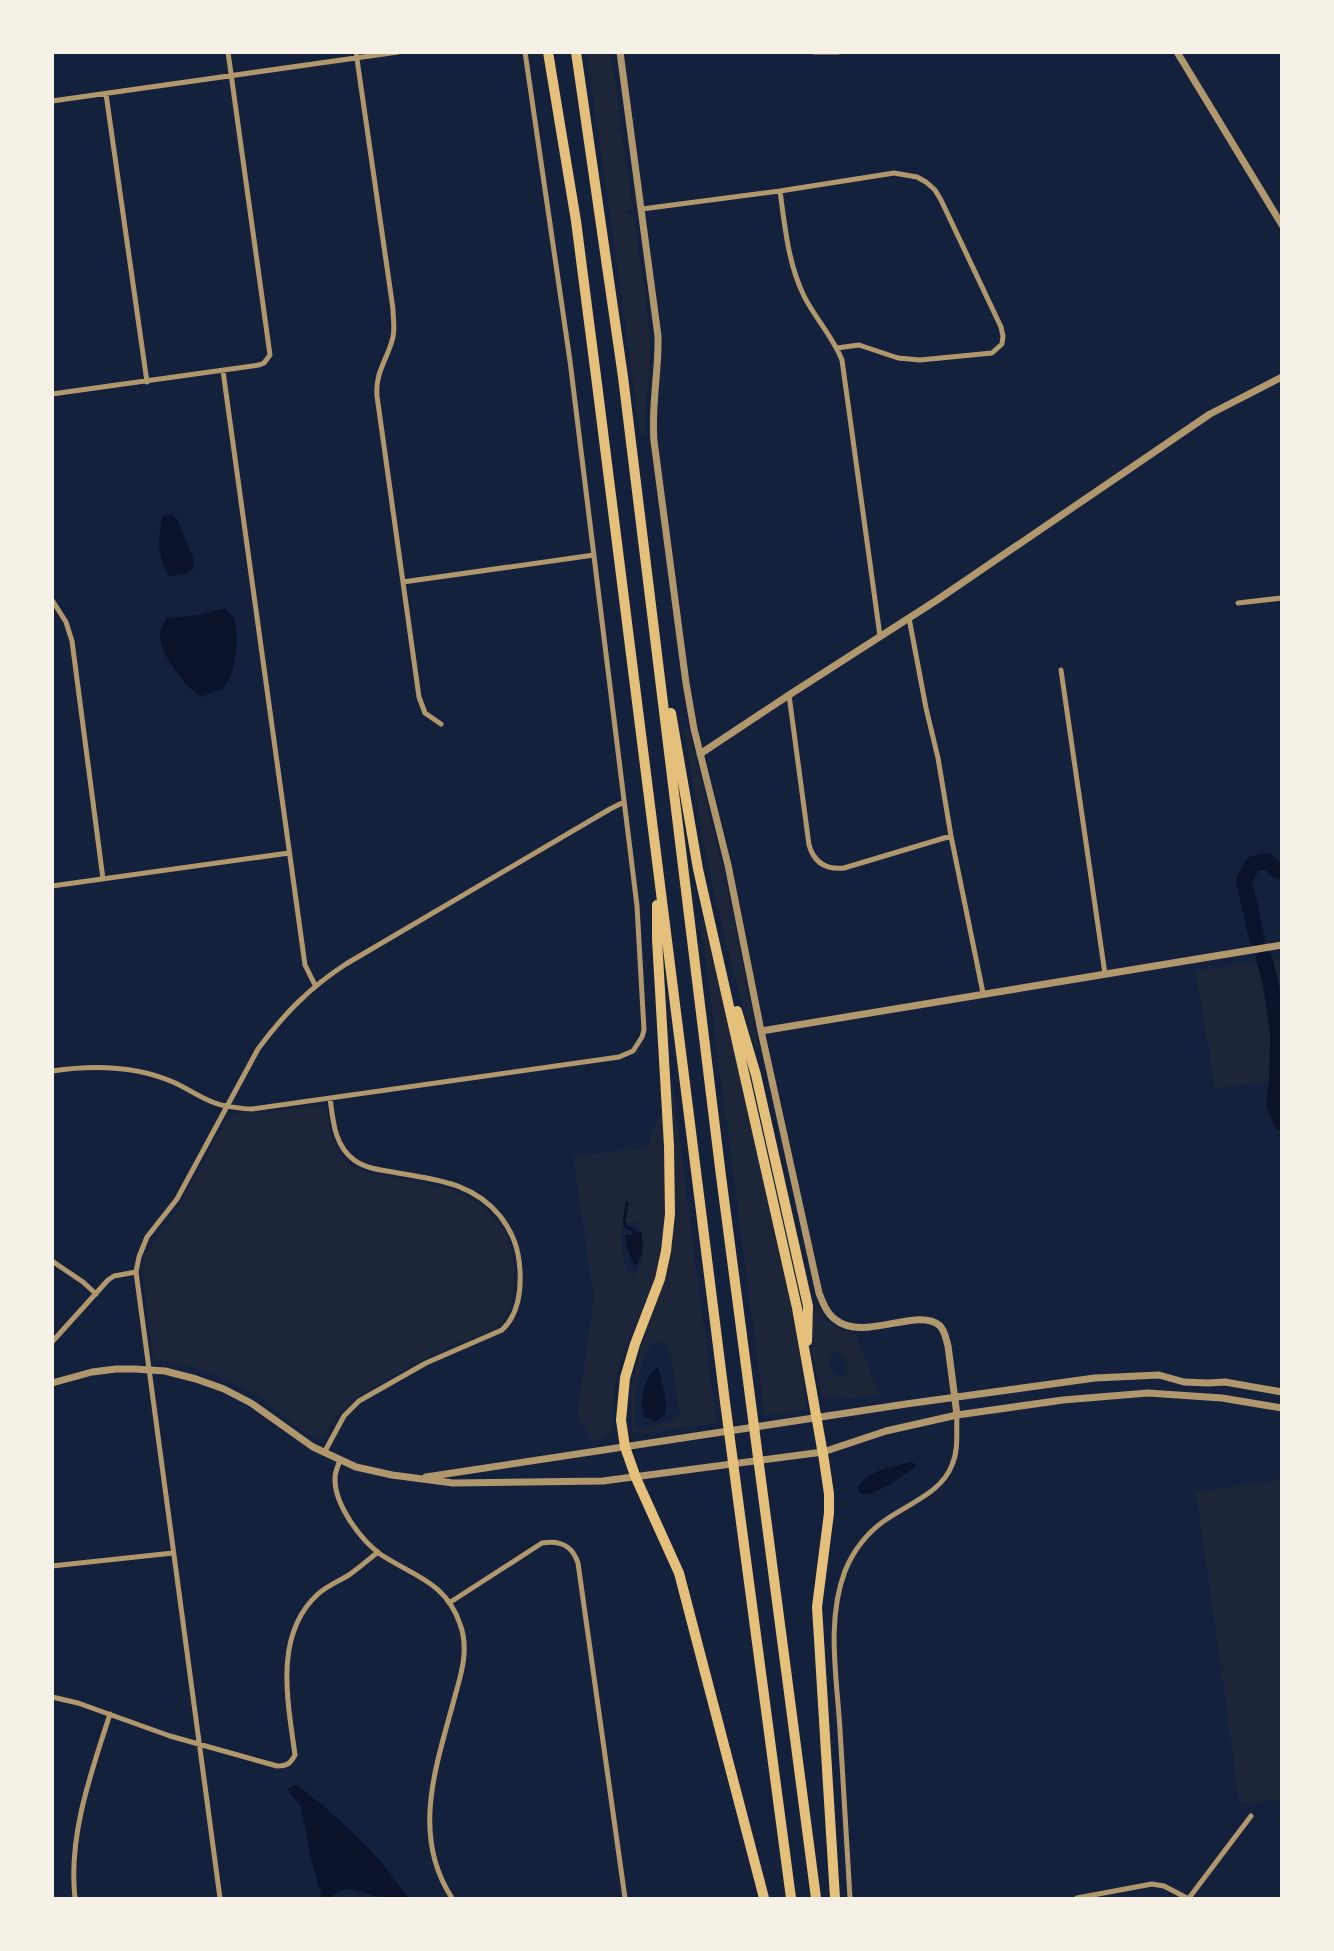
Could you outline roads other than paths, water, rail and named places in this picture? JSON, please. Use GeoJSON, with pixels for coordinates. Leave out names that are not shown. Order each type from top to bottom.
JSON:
{"type":"FeatureCollection","features":[{"type":"Feature","properties":{"kind":"highway"},"geometry":{"type":"LineString","coordinates":[[548,52],[579,244],[725,1402],[791,1899]]}},
{"type":"Feature","properties":{"kind":"highway"},"geometry":{"type":"LineString","coordinates":[[576,52],[620,354],[716,1130],[816,1899]]}},
{"type":"Feature","properties":{"kind":"highway"},"geometry":{"type":"LineString","coordinates":[[658,655],[677,740],[689,818],[708,910],[797,1308],[829,1494],[829,1513],[817,1607],[835,1899]]}},
{"type":"Feature","properties":{"kind":"highway"},"geometry":{"type":"LineString","coordinates":[[658,866],[657,939],[669,1146],[670,1214],[660,1279],[635,1344],[625,1378],[621,1420],[625,1447],[636,1478],[679,1573],[764,1899]]}},
{"type":"Feature","properties":{"kind":"street"},"geometry":{"type":"LineString","coordinates":[[52,394],[223,371],[259,365],[268,360],[271,350],[228,52]]}},
{"type":"Feature","properties":{"kind":"street"},"geometry":{"type":"LineString","coordinates":[[52,101],[231,76],[356,55],[398,52]]}},
{"type":"Feature","properties":{"kind":"street"},"geometry":{"type":"LineString","coordinates":[[52,1071],[88,1067],[139,1072],[171,1081],[215,1103],[252,1109],[619,1057],[633,1051],[639,1044],[644,1030],[644,1010],[637,906],[557,268],[525,52]]}},
{"type":"Feature","properties":{"kind":"street"},"geometry":{"type":"LineString","coordinates":[[620,52],[658,336],[653,407],[654,441],[686,683],[700,754],[728,865],[761,1031],[819,1293],[826,1310],[833,1319],[853,1328],[928,1320],[940,1326],[946,1336],[948,1346],[957,1415],[956,1450],[948,1474],[934,1489],[885,1520],[868,1535],[849,1562],[837,1596],[834,1645],[850,1899]]}},
{"type":"Feature","properties":{"kind":"street"},"geometry":{"type":"LineString","coordinates":[[814,52],[838,52]]}},
{"type":"Feature","properties":{"kind":"street"},"geometry":{"type":"LineString","coordinates":[[1177,52],[1281,225]]}},
{"type":"Feature","properties":{"kind":"street"},"geometry":{"type":"LineString","coordinates":[[356,55],[393,309],[393,338],[380,368],[376,385],[419,698],[426,713],[441,724]]}},
{"type":"Feature","properties":{"kind":"street"},"geometry":{"type":"LineString","coordinates":[[106,94],[147,382]]}},
{"type":"Feature","properties":{"kind":"street"},"geometry":{"type":"LineString","coordinates":[[642,209],[894,173],[917,177],[926,182],[941,200],[1001,327],[1002,344],[992,353],[920,360],[898,358],[859,345],[837,348]]}},
{"type":"Feature","properties":{"kind":"street"},"geometry":{"type":"LineString","coordinates":[[780,191],[787,246],[797,279],[815,315],[837,348],[845,378],[880,636]]}},
{"type":"Feature","properties":{"kind":"street"},"geometry":{"type":"LineString","coordinates":[[223,371],[305,965],[315,985]]}},
{"type":"Feature","properties":{"kind":"street"},"geometry":{"type":"LineString","coordinates":[[700,754],[909,618],[1210,414],[1281,377]]}},
{"type":"Feature","properties":{"kind":"street"},"geometry":{"type":"LineString","coordinates":[[403,582],[594,555]]}},
{"type":"Feature","properties":{"kind":"street"},"geometry":{"type":"LineString","coordinates":[[1238,603],[1281,598]]}},
{"type":"Feature","properties":{"kind":"street"},"geometry":{"type":"LineString","coordinates":[[52,600],[66,622],[72,641],[103,879]]}},
{"type":"Feature","properties":{"kind":"street"},"geometry":{"type":"LineString","coordinates":[[909,618],[983,993]]}},
{"type":"Feature","properties":{"kind":"street"},"geometry":{"type":"LineString","coordinates":[[1061,670],[1105,974]]}},
{"type":"Feature","properties":{"kind":"street"},"geometry":{"type":"LineString","coordinates":[[789,695],[809,845],[818,861],[834,869],[844,868],[951,836]]}},
{"type":"Feature","properties":{"kind":"street"},"geometry":{"type":"LineString","coordinates":[[220,1899],[148,1370],[136,1272],[139,1257],[147,1237],[177,1199],[258,1049],[275,1026],[315,985],[346,964],[624,802]]}},
{"type":"Feature","properties":{"kind":"street"},"geometry":{"type":"LineString","coordinates":[[52,886],[289,854]]}},
{"type":"Feature","properties":{"kind":"street"},"geometry":{"type":"LineString","coordinates":[[761,1031],[1281,945]]}},
{"type":"Feature","properties":{"kind":"street"},"geometry":{"type":"LineString","coordinates":[[324,1453],[344,1416],[359,1401],[437,1358],[502,1330],[514,1314],[520,1283],[519,1253],[507,1225],[493,1208],[478,1195],[458,1185],[374,1169],[355,1161],[339,1141],[330,1098]]}},
{"type":"Feature","properties":{"kind":"street"},"geometry":{"type":"LineString","coordinates":[[52,1262],[83,1282],[96,1294]]}},
{"type":"Feature","properties":{"kind":"street"},"geometry":{"type":"LineString","coordinates":[[52,1342],[114,1276],[136,1272]]}},
{"type":"Feature","properties":{"kind":"street"},"geometry":{"type":"LineString","coordinates":[[52,1383],[92,1372],[116,1369],[165,1371],[224,1389],[251,1403],[294,1435],[340,1460],[372,1471],[453,1483],[603,1481],[636,1478],[823,1452],[886,1431],[957,1415],[1063,1400],[1148,1393],[1222,1398],[1281,1408]]}},
{"type":"Feature","properties":{"kind":"street"},"geometry":{"type":"LineString","coordinates":[[420,1478],[1095,1378],[1159,1375],[1184,1382],[1225,1382],[1281,1392]]}},
{"type":"Feature","properties":{"kind":"street"},"geometry":{"type":"LineString","coordinates":[[340,1460],[335,1474],[335,1485],[347,1518],[378,1552],[433,1584],[449,1603],[461,1625],[464,1658],[434,1775],[429,1824],[438,1872],[452,1899]]}},
{"type":"Feature","properties":{"kind":"street"},"geometry":{"type":"LineString","coordinates":[[449,1603],[542,1543],[552,1541],[568,1547],[575,1554],[625,1899]]}},
{"type":"Feature","properties":{"kind":"street"},"geometry":{"type":"LineString","coordinates":[[52,1697],[78,1703],[199,1744],[277,1766],[286,1766],[291,1763],[295,1755],[286,1682],[293,1635],[300,1617],[320,1592],[351,1574],[378,1552]]}},
{"type":"Feature","properties":{"kind":"street"},"geometry":{"type":"LineString","coordinates":[[52,1566],[173,1553]]}},
{"type":"Feature","properties":{"kind":"street"},"geometry":{"type":"LineString","coordinates":[[75,1899],[75,1864],[85,1798],[110,1714]]}},
{"type":"Feature","properties":{"kind":"street"},"geometry":{"type":"LineString","coordinates":[[1077,1899],[1152,1884],[1164,1886],[1188,1899],[1251,1816]]}},
{"type":"Feature","properties":{"kind":"waterway"},"geometry":{"type":"LineString","coordinates":[[1257,939],[1244,880],[1253,864],[1267,861],[1282,872]]}},
{"type":"Feature","properties":{"kind":"waterway"},"geometry":{"type":"LineString","coordinates":[[1264,958],[1271,985],[1278,1033],[1274,1104],[1282,1123]]}},
{"type":"Feature","properties":{"kind":"waterway"},"geometry":{"type":"LineString","coordinates":[[627,1203],[624,1221],[626,1227],[633,1230]]}}]}
